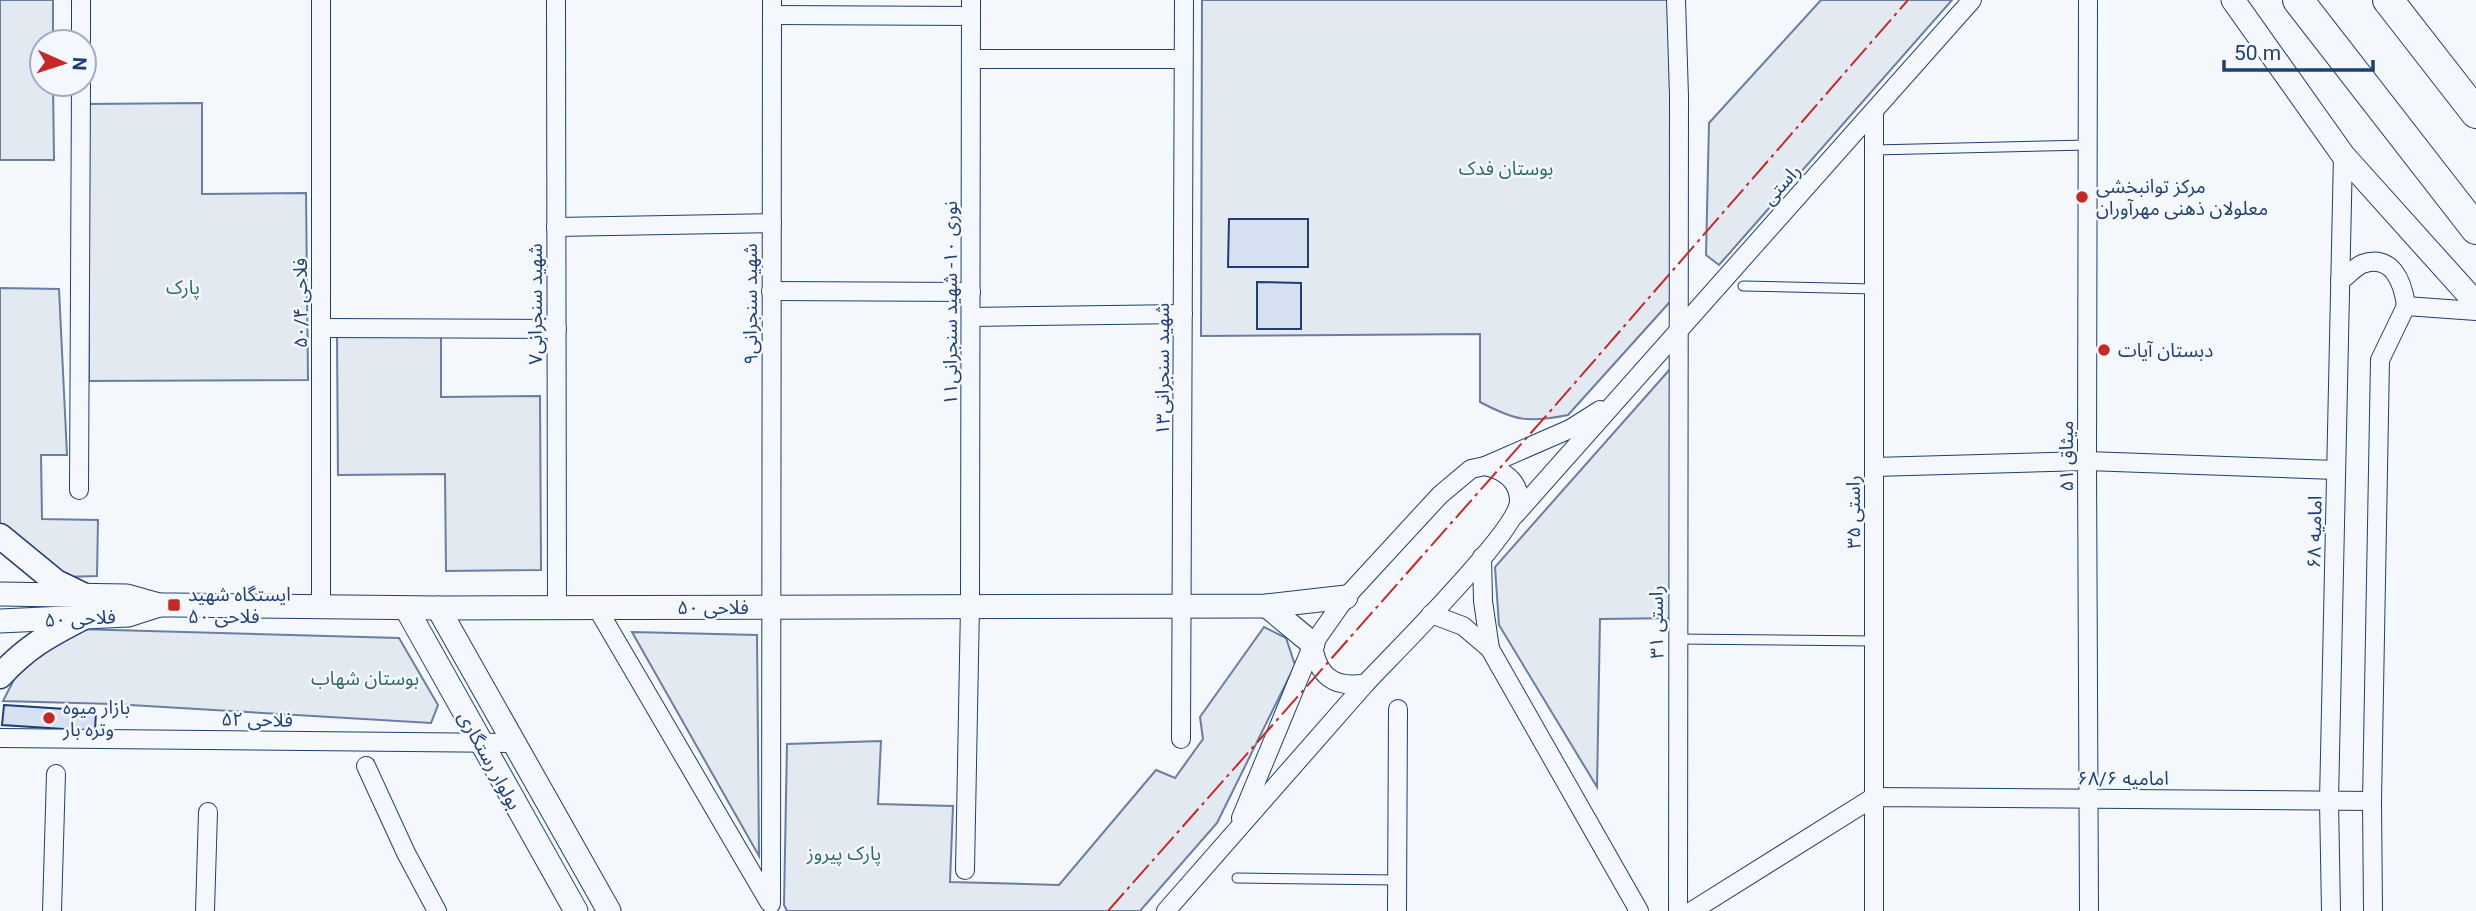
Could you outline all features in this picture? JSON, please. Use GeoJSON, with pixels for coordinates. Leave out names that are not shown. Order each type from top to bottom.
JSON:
{"type":"FeatureCollection","features":[{"type":"Feature","properties":{"kind":"highway"},"geometry":{"type":"LineString","coordinates":[[2298,0],[2476,229]]}},
{"type":"Feature","properties":{"kind":"highway"},"geometry":{"type":"LineString","coordinates":[[2388,0],[2476,113]]}},
{"type":"Feature","properties":{"kind":"main road"},"geometry":{"type":"LineString","coordinates":[[0,536],[83,607],[50,634],[22,652],[0,676]]}},
{"type":"Feature","properties":{"kind":"street"},"geometry":{"type":"LineString","coordinates":[[81,0],[81,28]]}},
{"type":"Feature","properties":{"kind":"street","name":"فلاحی ۵۰/۴"},"geometry":{"type":"LineString","coordinates":[[321,0],[321,607]]}},
{"type":"Feature","properties":{"kind":"street","name":"شهید سنجرانی۷"},"geometry":{"type":"LineString","coordinates":[[556,0],[557,608]]}},
{"type":"Feature","properties":{"kind":"street","name":"شهید سنجرانی۱۳"},"geometry":{"type":"LineString","coordinates":[[1181,739],[1184,0]]}},
{"type":"Feature","properties":{"kind":"street","name":"راستی ۳۱"},"geometry":{"type":"LineString","coordinates":[[1676,0],[1679,96],[1678,911]]}},
{"type":"Feature","properties":{"kind":"street","name":"راستی"},"geometry":{"type":"LineString","coordinates":[[1366,682],[1482,557],[1515,515],[1972,0]]}},
{"type":"Feature","properties":{"kind":"street","name":"میثاق ۵۱"},"geometry":{"type":"LineString","coordinates":[[2088,0],[2089,911]]}},
{"type":"Feature","properties":{"kind":"street"},"geometry":{"type":"LineString","coordinates":[[2233,0],[2343,155],[2476,303]]}},
{"type":"Feature","properties":{"kind":"street"},"geometry":{"type":"LineString","coordinates":[[772,8],[971,8]]}},
{"type":"Feature","properties":{"kind":"street","name":"شهید سنجرانی۹"},"geometry":{"type":"LineString","coordinates":[[772,8],[773,908]]}},
{"type":"Feature","properties":{"kind":"street","name":"نوری ۱۰- شهید سنجرانی۱۱"},"geometry":{"type":"LineString","coordinates":[[965,870],[970,606],[971,8]]}},
{"type":"Feature","properties":{"kind":"street"},"geometry":{"type":"LineString","coordinates":[[971,59],[1183,59]]}},
{"type":"Feature","properties":{"kind":"street"},"geometry":{"type":"LineString","coordinates":[[79,491],[81,98]]}},
{"type":"Feature","properties":{"kind":"street","name":"راستی ۳۵"},"geometry":{"type":"LineString","coordinates":[[1874,113],[1874,911]]}},
{"type":"Feature","properties":{"kind":"street","name":"امامیه ۶۸"},"geometry":{"type":"LineString","coordinates":[[2332,911],[2329,801],[2343,155]]}},
{"type":"Feature","properties":{"kind":"street"},"geometry":{"type":"LineString","coordinates":[[556,227],[772,223]]}},
{"type":"Feature","properties":{"kind":"street"},"geometry":{"type":"LineString","coordinates":[[2340,281],[2360,265],[2375,261],[2391,267],[2398,275],[2406,306],[2380,360],[2372,801],[2373,911]]}},
{"type":"Feature","properties":{"kind":"street"},"geometry":{"type":"LineString","coordinates":[[771,291],[971,292]]}},
{"type":"Feature","properties":{"kind":"street"},"geometry":{"type":"LineString","coordinates":[[2406,306],[2476,311]]}},
{"type":"Feature","properties":{"kind":"street"},"geometry":{"type":"LineString","coordinates":[[971,317],[1183,314]]}},
{"type":"Feature","properties":{"kind":"street"},"geometry":{"type":"LineString","coordinates":[[321,328],[556,329]]}},
{"type":"Feature","properties":{"kind":"street","name":"راستی"},"geometry":{"type":"LineString","coordinates":[[1313,644],[1346,597],[1440,495],[1471,469],[1485,466],[1570,429],[1620,396]]}},
{"type":"Feature","properties":{"kind":"street"},"geometry":{"type":"LineString","coordinates":[[1874,467],[2087,461],[2336,470]]}},
{"type":"Feature","properties":{"kind":"street"},"geometry":{"type":"LineString","coordinates":[[1485,466],[1498,469],[1509,477],[1517,488],[1519,502],[1515,515]]}},
{"type":"Feature","properties":{"kind":"street"},"geometry":{"type":"LineString","coordinates":[[1482,557],[1483,601],[1490,649]]}},
{"type":"Feature","properties":{"kind":"street","name":"فلاحی ۵۰"},"geometry":{"type":"LineString","coordinates":[[0,594],[83,607]]}},
{"type":"Feature","properties":{"kind":"street","name":"فلاحی ۵۰"},"geometry":{"type":"LineString","coordinates":[[0,621],[83,607],[128,596],[159,605],[406,608],[1267,606],[1346,597]]}},
{"type":"Feature","properties":{"kind":"street"},"geometry":{"type":"LineString","coordinates":[[1267,606],[1313,644],[1315,659],[1322,673],[1335,682],[1350,686],[1366,682]]}},
{"type":"Feature","properties":{"kind":"street","name":"بولوار رستگاری"},"geometry":{"type":"LineString","coordinates":[[406,608],[576,911]]}},
{"type":"Feature","properties":{"kind":"street","name":"بولوار رستگاری"},"geometry":{"type":"LineString","coordinates":[[438,608],[609,911]]}},
{"type":"Feature","properties":{"kind":"street"},"geometry":{"type":"LineString","coordinates":[[597,608],[773,908]]}},
{"type":"Feature","properties":{"kind":"street"},"geometry":{"type":"LineString","coordinates":[[1431,614],[1463,626],[1490,649],[1639,911]]}},
{"type":"Feature","properties":{"kind":"street"},"geometry":{"type":"LineString","coordinates":[[1235,832],[1313,644]]}},
{"type":"Feature","properties":{"kind":"street"},"geometry":{"type":"LineString","coordinates":[[1166,911],[1366,682]]}},
{"type":"Feature","properties":{"kind":"street"},"geometry":{"type":"LineString","coordinates":[[1397,911],[1398,709]]}},
{"type":"Feature","properties":{"kind":"street","name":"فلاحی ۵۲"},"geometry":{"type":"LineString","coordinates":[[1,738],[513,743]]}},
{"type":"Feature","properties":{"kind":"street"},"geometry":{"type":"LineString","coordinates":[[366,766],[406,853],[437,911]]}},
{"type":"Feature","properties":{"kind":"street"},"geometry":{"type":"LineString","coordinates":[[52,911],[56,774]]}},
{"type":"Feature","properties":{"kind":"street"},"geometry":{"type":"LineString","coordinates":[[1692,911],[1874,797]]}},
{"type":"Feature","properties":{"kind":"street","name":"امامیه ۶۸/۶"},"geometry":{"type":"LineString","coordinates":[[1874,797],[2372,801]]}},
{"type":"Feature","properties":{"kind":"street"},"geometry":{"type":"LineString","coordinates":[[205,911],[208,812]]}},
{"type":"Feature","properties":{"kind":"lane"},"geometry":{"type":"LineString","coordinates":[[1874,150],[2088,145]]}},
{"type":"Feature","properties":{"kind":"lane"},"geometry":{"type":"LineString","coordinates":[[1744,286],[1874,289]]}},
{"type":"Feature","properties":{"kind":"lane"},"geometry":{"type":"LineString","coordinates":[[1677,639],[1874,640]]}},
{"type":"Feature","properties":{"kind":"lane"},"geometry":{"type":"LineString","coordinates":[[1237,878],[1397,880]]}},
{"type":"Feature","properties":{"kind":"green space"},"geometry":{"type":"Polygon","coordinates":[[[0,0],[53,0],[53,28],[28,28],[28,98],[53,98],[54,160],[0,160],[0,0]]]}},
{"type":"Feature","properties":{"kind":"green space","name":"بوستان فدک"},"geometry":{"type":"Polygon","coordinates":[[[1202,0],[1679,0],[1677,294],[1568,415],[1542,419],[1513,417],[1480,402],[1480,334],[1201,336],[1202,0]]]}},
{"type":"Feature","properties":{"kind":"green space"},"geometry":{"type":"Polygon","coordinates":[[[1821,0],[1952,0],[1719,265],[1706,255],[1709,123],[1821,0]]]}},
{"type":"Feature","properties":{"kind":"green space","name":"پارک"},"geometry":{"type":"Polygon","coordinates":[[[202,103],[202,194],[306,193],[308,380],[89,381],[88,104],[202,103]]]}},
{"type":"Feature","properties":{"kind":"green space"},"geometry":{"type":"Polygon","coordinates":[[[0,288],[59,289],[67,455],[41,455],[42,519],[98,520],[97,576],[63,577],[0,525],[0,288]]]}},
{"type":"Feature","properties":{"kind":"green space"},"geometry":{"type":"Polygon","coordinates":[[[441,335],[441,397],[540,396],[541,570],[446,571],[445,474],[338,475],[337,336],[441,335]]]}},
{"type":"Feature","properties":{"kind":"green space"},"geometry":{"type":"Polygon","coordinates":[[[1679,359],[1678,618],[1600,619],[1597,787],[1499,625],[1495,567],[1679,359]]]}},
{"type":"Feature","properties":{"kind":"green space","name":"پارک پیروز"},"geometry":{"type":"Polygon","coordinates":[[[1264,627],[1286,638],[1295,665],[1217,823],[1140,911],[787,911],[784,905],[787,744],[881,741],[878,804],[953,806],[950,882],[1059,885],[1156,770],[1175,778],[1203,739],[1200,717],[1264,627]]]}},
{"type":"Feature","properties":{"kind":"green space","name":"بوستان شهاب"},"geometry":{"type":"Polygon","coordinates":[[[76,629],[399,638],[438,705],[431,723],[113,704],[3,701],[23,662],[76,629]]]}},
{"type":"Feature","properties":{"kind":"green space"},"geometry":{"type":"Polygon","coordinates":[[[632,632],[757,635],[759,856],[632,632]]]}},
{"type":"Feature","properties":{"kind":"building"},"geometry":{"type":"Polygon","coordinates":[[[1229,219],[1308,219],[1308,267],[1228,267],[1229,219]]]}},
{"type":"Feature","properties":{"kind":"building"},"geometry":{"type":"Polygon","coordinates":[[[1257,282],[1301,283],[1301,329],[1257,329],[1257,282]]]}},
{"type":"Feature","properties":{"kind":"building","name":"بازار میوه وتره بار"},"geometry":{"type":"Polygon","coordinates":[[[4,705],[96,711],[95,731],[2,725],[4,705]]]}},
{"type":"Feature","properties":{"kind":"power"},"geometry":{"type":"LineString","coordinates":[[1108,911],[1553,408],[1908,0]]}},
{"type":"Feature","properties":{"kind":"place","name":"مرکز توانبخشی معلولان ذهنی مهرآوران"},"geometry":{"type":"Point","coordinates":[2082,197]}},
{"type":"Feature","properties":{"kind":"place","name":"دبستان آیات"},"geometry":{"type":"Point","coordinates":[2104,350]}},
{"type":"Feature","properties":{"kind":"place","name":"ایستگاه شهید فلاحی ۵۰"},"geometry":{"type":"Point","coordinates":[174,605]}},
{"type":"Feature","properties":{"kind":"place","name":"بازار میوه وتره بار"},"geometry":{"type":"Point","coordinates":[49,718]}}]}
